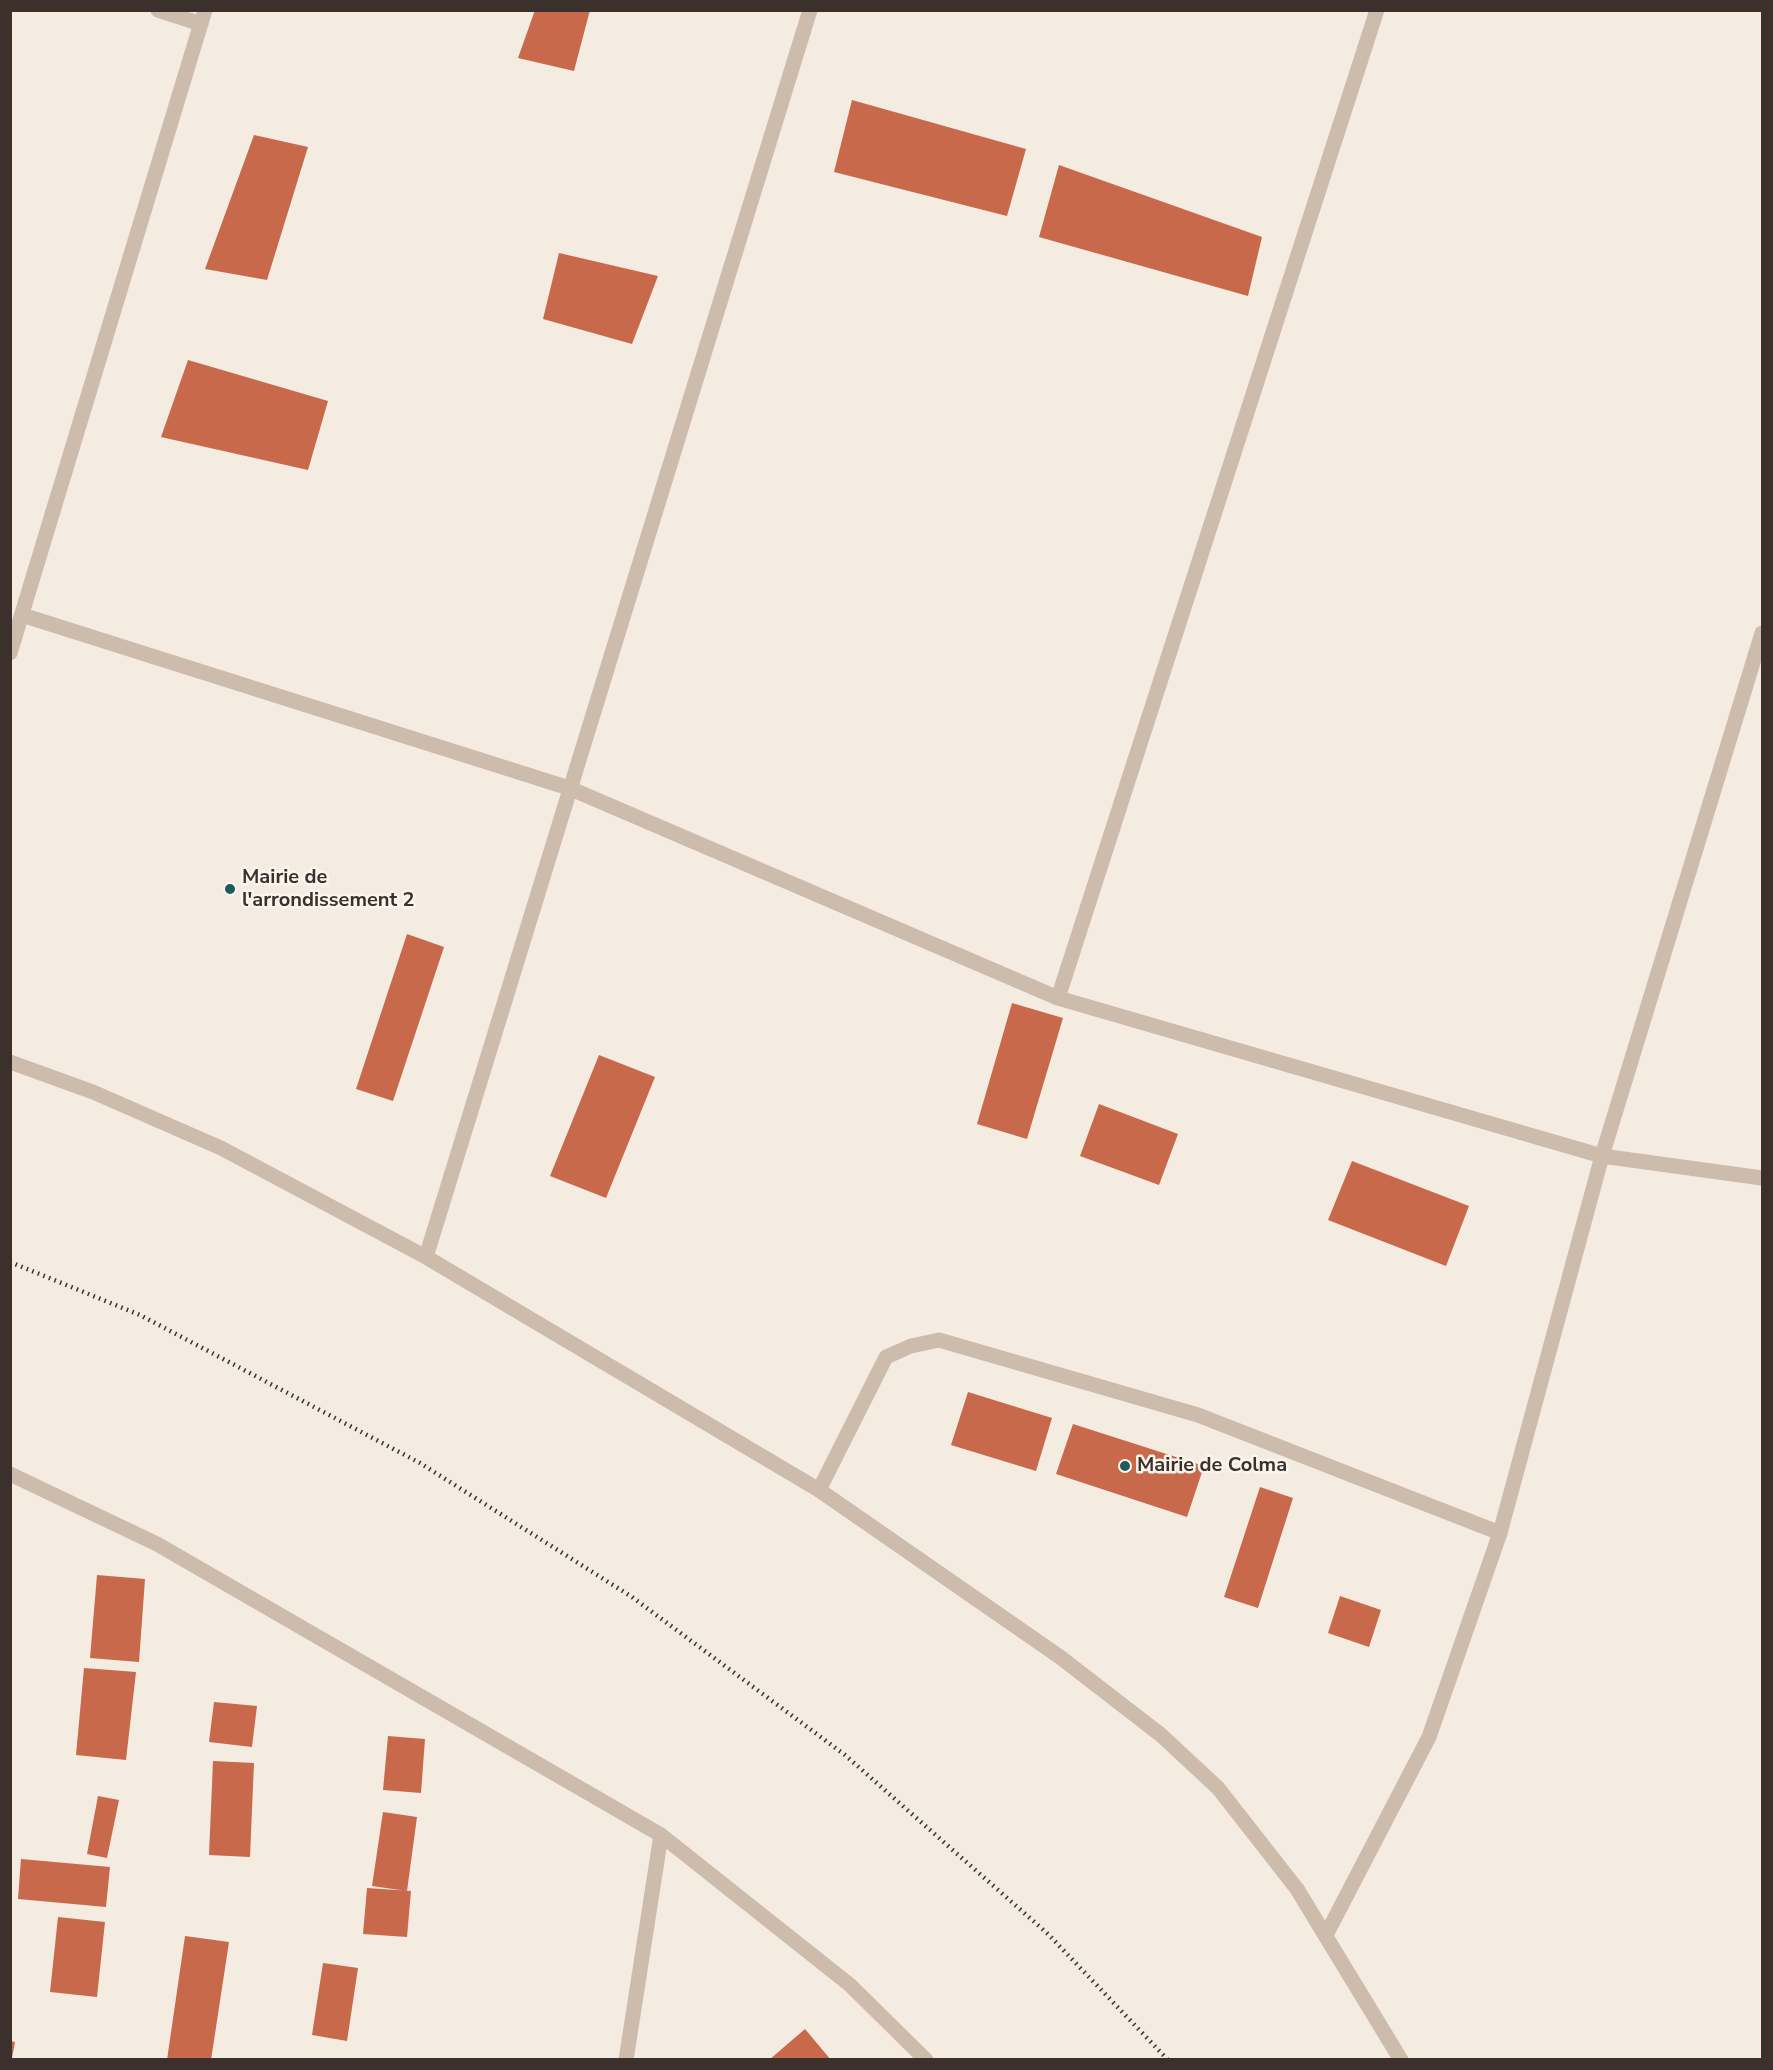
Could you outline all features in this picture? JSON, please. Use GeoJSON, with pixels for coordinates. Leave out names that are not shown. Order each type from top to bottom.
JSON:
{"type":"FeatureCollection","features":[{"type":"Feature","properties":{"kind":"street"},"geometry":{"type":"LineString","coordinates":[[10,652],[203,17],[158,10]]}},
{"type":"Feature","properties":{"kind":"street"},"geometry":{"type":"LineString","coordinates":[[426,1257],[810,10]]}},
{"type":"Feature","properties":{"kind":"street"},"geometry":{"type":"LineString","coordinates":[[1058,998],[1377,10]]}},
{"type":"Feature","properties":{"kind":"street"},"geometry":{"type":"LineString","coordinates":[[22,615],[569,788],[1058,998],[1602,1156],[1762,1178]]}},
{"type":"Feature","properties":{"kind":"street"},"geometry":{"type":"LineString","coordinates":[[1326,1935],[1429,1737],[1500,1533],[1602,1156],[1762,633]]}},
{"type":"Feature","properties":{"kind":"street"},"geometry":{"type":"LineString","coordinates":[[10,1062],[93,1092],[221,1148],[426,1257],[819,1490],[1060,1657],[1161,1735],[1218,1788],[1297,1889],[1401,2060]]}},
{"type":"Feature","properties":{"kind":"street"},"geometry":{"type":"LineString","coordinates":[[819,1490],[886,1357],[911,1346],[939,1340],[1198,1415],[1500,1533]]}},
{"type":"Feature","properties":{"kind":"street"},"geometry":{"type":"LineString","coordinates":[[10,1474],[157,1544],[661,1835],[850,1985],[926,2060]]}},
{"type":"Feature","properties":{"kind":"street"},"geometry":{"type":"LineString","coordinates":[[626,2060],[661,1835]]}},
{"type":"Feature","properties":{"kind":"building"},"geometry":{"type":"Polygon","coordinates":[[[535,10],[590,10],[574,71],[518,58],[535,10]]]}},
{"type":"Feature","properties":{"kind":"building"},"geometry":{"type":"Polygon","coordinates":[[[852,100],[1026,149],[1007,216],[834,172],[852,100]]]}},
{"type":"Feature","properties":{"kind":"building"},"geometry":{"type":"Polygon","coordinates":[[[254,135],[308,147],[267,280],[205,269],[254,135]]]}},
{"type":"Feature","properties":{"kind":"building"},"geometry":{"type":"Polygon","coordinates":[[[1059,165],[1262,237],[1248,296],[1039,237],[1059,165]]]}},
{"type":"Feature","properties":{"kind":"building"},"geometry":{"type":"Polygon","coordinates":[[[559,253],[658,276],[632,344],[543,319],[559,253]]]}},
{"type":"Feature","properties":{"kind":"building"},"geometry":{"type":"Polygon","coordinates":[[[188,360],[328,401],[308,470],[161,437],[188,360]]]}},
{"type":"Feature","properties":{"kind":"building"},"geometry":{"type":"Polygon","coordinates":[[[407,934],[444,947],[393,1101],[356,1089],[407,934]]]}},
{"type":"Feature","properties":{"kind":"building"},"geometry":{"type":"Polygon","coordinates":[[[1012,1003],[1063,1018],[1027,1139],[977,1124],[1012,1003]]]}},
{"type":"Feature","properties":{"kind":"building"},"geometry":{"type":"Polygon","coordinates":[[[599,1055],[655,1077],[606,1198],[550,1176],[599,1055]]]}},
{"type":"Feature","properties":{"kind":"building"},"geometry":{"type":"Polygon","coordinates":[[[1099,1104],[1178,1134],[1159,1185],[1080,1156],[1099,1104]]]}},
{"type":"Feature","properties":{"kind":"building"},"geometry":{"type":"Polygon","coordinates":[[[1352,1161],[1469,1206],[1446,1266],[1328,1220],[1352,1161]]]}},
{"type":"Feature","properties":{"kind":"building"},"geometry":{"type":"Polygon","coordinates":[[[968,1392],[1052,1418],[1036,1471],[951,1445],[968,1392]]]}},
{"type":"Feature","properties":{"kind":"building"},"geometry":{"type":"Polygon","coordinates":[[[1073,1424],[1204,1466],[1187,1517],[1056,1474],[1073,1424]]]}},
{"type":"Feature","properties":{"kind":"building"},"geometry":{"type":"Polygon","coordinates":[[[1260,1487],[1293,1498],[1258,1608],[1224,1597],[1260,1487]]]}},
{"type":"Feature","properties":{"kind":"building"},"geometry":{"type":"Polygon","coordinates":[[[97,1575],[145,1579],[139,1662],[90,1658],[97,1575]]]}},
{"type":"Feature","properties":{"kind":"building"},"geometry":{"type":"Polygon","coordinates":[[[1340,1596],[1381,1610],[1369,1647],[1328,1633],[1340,1596]]]}},
{"type":"Feature","properties":{"kind":"building"},"geometry":{"type":"Polygon","coordinates":[[[84,1668],[136,1672],[126,1760],[76,1755],[84,1668]]]}},
{"type":"Feature","properties":{"kind":"building"},"geometry":{"type":"Polygon","coordinates":[[[214,1702],[257,1706],[252,1747],[209,1742],[214,1702]]]}},
{"type":"Feature","properties":{"kind":"building"},"geometry":{"type":"Polygon","coordinates":[[[388,1736],[425,1739],[421,1793],[383,1790],[388,1736]]]}},
{"type":"Feature","properties":{"kind":"building"},"geometry":{"type":"Polygon","coordinates":[[[213,1761],[254,1763],[250,1857],[209,1855],[213,1761]]]}},
{"type":"Feature","properties":{"kind":"building"},"geometry":{"type":"Polygon","coordinates":[[[98,1796],[119,1800],[107,1858],[87,1854],[98,1796]]]}},
{"type":"Feature","properties":{"kind":"building"},"geometry":{"type":"Polygon","coordinates":[[[383,1812],[417,1817],[407,1891],[372,1886],[383,1812]]]}},
{"type":"Feature","properties":{"kind":"building"},"geometry":{"type":"Polygon","coordinates":[[[21,1859],[110,1867],[106,1907],[18,1899],[21,1859]]]}},
{"type":"Feature","properties":{"kind":"building"},"geometry":{"type":"Polygon","coordinates":[[[367,1888],[411,1891],[407,1937],[363,1934],[367,1888]]]}},
{"type":"Feature","properties":{"kind":"building"},"geometry":{"type":"Polygon","coordinates":[[[58,1917],[105,1922],[97,1997],[50,1992],[58,1917]]]}},
{"type":"Feature","properties":{"kind":"building"},"geometry":{"type":"Polygon","coordinates":[[[185,1936],[229,1942],[211,2060],[167,2060],[185,1936]]]}},
{"type":"Feature","properties":{"kind":"building"},"geometry":{"type":"Polygon","coordinates":[[[323,1963],[358,1968],[347,2041],[312,2035],[323,1963]]]}},
{"type":"Feature","properties":{"kind":"building"},"geometry":{"type":"Polygon","coordinates":[[[805,2029],[831,2060],[769,2060],[805,2029]]]}},
{"type":"Feature","properties":{"kind":"building"},"geometry":{"type":"Polygon","coordinates":[[[10,2041],[15,2042],[12,2058],[10,2058],[10,2041]]]}},
{"type":"Feature","properties":{"kind":"railway"},"geometry":{"type":"LineString","coordinates":[[10,1262],[140,1315],[420,1463],[632,1597],[845,1755],[1048,1934],[1168,2060]]}},
{"type":"Feature","properties":{"kind":"place","name":"Mairie de l'arrondissement 2"},"geometry":{"type":"Point","coordinates":[230,889]}},
{"type":"Feature","properties":{"kind":"place","name":"Mairie de Colma"},"geometry":{"type":"Point","coordinates":[1125,1466]}}]}
